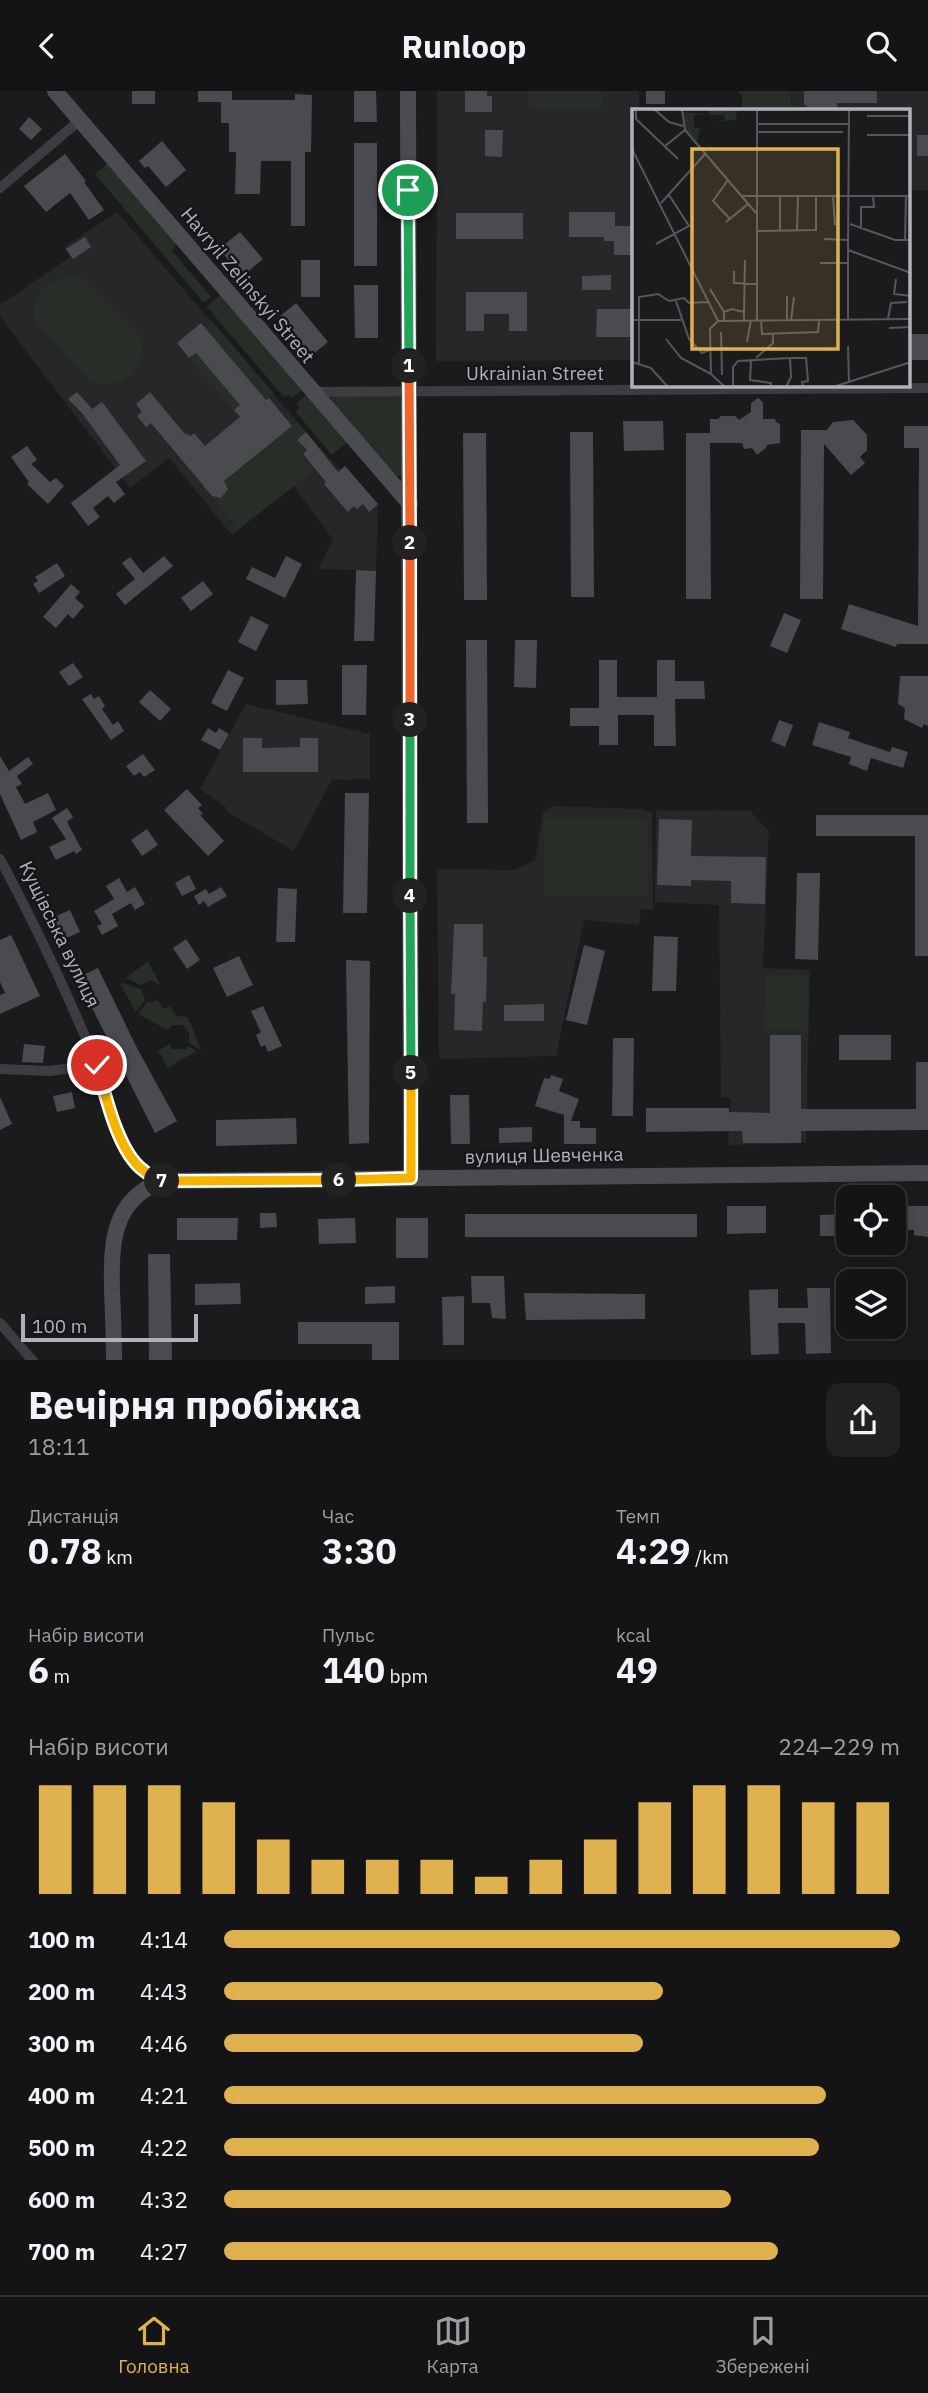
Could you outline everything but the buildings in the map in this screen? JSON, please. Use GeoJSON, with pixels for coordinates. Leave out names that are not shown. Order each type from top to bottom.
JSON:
{"type":"FeatureCollection","features":[{"type":"Feature","properties":{"kind":"street","name":"Havryil Zelinskyi Street"},"geometry":{"type":"LineString","coordinates":[[55,91],[410,504]]}},
{"type":"Feature","properties":{"kind":"street"},"geometry":{"type":"LineString","coordinates":[[408,91],[411,1178]]}},
{"type":"Feature","properties":{"kind":"street"},"geometry":{"type":"LineString","coordinates":[[0,188],[80,120]]}},
{"type":"Feature","properties":{"kind":"street","name":"Ukrainian Street"},"geometry":{"type":"LineString","coordinates":[[311,392],[928,388]]}},
{"type":"Feature","properties":{"kind":"street","name":"Кущівська вулиця"},"geometry":{"type":"LineString","coordinates":[[0,859],[34,922],[97,1065],[113,1121],[134,1161],[142,1170],[161,1181]]}},
{"type":"Feature","properties":{"kind":"street"},"geometry":{"type":"LineString","coordinates":[[0,1069],[48,1071],[97,1065]]}},
{"type":"Feature","properties":{"kind":"street","name":"вулиця Шевченка"},"geometry":{"type":"LineString","coordinates":[[161,1181],[928,1173]]}},
{"type":"Feature","properties":{"kind":"street"},"geometry":{"type":"LineString","coordinates":[[113,1359],[114,1232],[136,1197],[148,1186],[161,1181]]}},
{"type":"Feature","properties":{"kind":"street"},"geometry":{"type":"LineString","coordinates":[[0,1323],[33,1360]]}},
{"type":"Feature","properties":{"kind":"shaded area"},"geometry":{"type":"Polygon","coordinates":[[[437,91],[639,91],[639,109],[632,109],[632,360],[436,361],[437,91]]]}},
{"type":"Feature","properties":{"kind":"shaded area"},"geometry":{"type":"Polygon","coordinates":[[[529,91],[602,91],[602,108],[529,108],[529,91]]]}},
{"type":"Feature","properties":{"kind":"shaded area"},"geometry":{"type":"Polygon","coordinates":[[[738,91],[790,91],[791,103],[794,106],[807,106],[806,109],[742,109],[742,96],[738,91]]]}},
{"type":"Feature","properties":{"kind":"shaded area"},"geometry":{"type":"Polygon","coordinates":[[[790,91],[928,91],[928,190],[911,190],[911,109],[806,109],[806,106],[794,106],[791,103],[790,91]]]}},
{"type":"Feature","properties":{"kind":"shaded area"},"geometry":{"type":"Polygon","coordinates":[[[109,162],[177,242],[172,251],[211,297],[204,303],[95,174],[109,162]]]}},
{"type":"Feature","properties":{"kind":"shaded area"},"geometry":{"type":"Polygon","coordinates":[[[117,212],[313,440],[340,470],[345,466],[378,504],[376,571],[318,569],[333,540],[294,486],[232,535],[169,458],[130,488],[0,316],[0,305],[70,257],[64,247],[117,212]]]}},
{"type":"Feature","properties":{"kind":"shaded area"},"geometry":{"type":"Polygon","coordinates":[[[73,276],[85,279],[138,335],[140,359],[125,379],[107,384],[89,379],[36,322],[38,296],[56,281],[73,276]]]}},
{"type":"Feature","properties":{"kind":"shaded area"},"geometry":{"type":"Polygon","coordinates":[[[221,294],[302,390],[292,398],[288,395],[284,397],[207,307],[221,294]]]}},
{"type":"Feature","properties":{"kind":"shaded area"},"geometry":{"type":"Polygon","coordinates":[[[211,320],[274,394],[266,400],[204,327],[211,320]]]}},
{"type":"Feature","properties":{"kind":"shaded area"},"geometry":{"type":"Polygon","coordinates":[[[196,353],[240,405],[234,410],[189,358],[196,353]]]}},
{"type":"Feature","properties":{"kind":"shaded area"},"geometry":{"type":"Polygon","coordinates":[[[306,395],[347,442],[332,455],[296,412],[299,407],[297,403],[306,395]]]}},
{"type":"Feature","properties":{"kind":"shaded area"},"geometry":{"type":"Polygon","coordinates":[[[397,396],[401,399],[402,475],[393,477],[330,401],[332,397],[397,396]]]}},
{"type":"Feature","properties":{"kind":"shaded area"},"geometry":{"type":"Polygon","coordinates":[[[297,422],[306,432],[298,440],[304,448],[299,453],[314,471],[238,529],[212,496],[221,498],[227,489],[224,481],[297,422]]]}},
{"type":"Feature","properties":{"kind":"shaded area"},"geometry":{"type":"Polygon","coordinates":[[[246,704],[370,734],[370,779],[332,780],[294,851],[226,811],[227,808],[200,789],[246,704]]]}},
{"type":"Feature","properties":{"kind":"shaded area"},"geometry":{"type":"Polygon","coordinates":[[[552,806],[641,809],[652,813],[653,910],[641,909],[639,925],[584,920],[556,1056],[439,1059],[437,869],[514,870],[535,860],[543,813],[552,806]]]}},
{"type":"Feature","properties":{"kind":"shaded area"},"geometry":{"type":"Polygon","coordinates":[[[656,810],[750,811],[769,831],[763,968],[810,970],[806,1143],[728,1145],[731,1098],[721,1097],[719,905],[655,902],[656,810]]]}},
{"type":"Feature","properties":{"kind":"shaded area"},"geometry":{"type":"Polygon","coordinates":[[[544,818],[647,818],[647,895],[544,895],[544,818]]]}},
{"type":"Feature","properties":{"kind":"shaded area"},"geometry":{"type":"Polygon","coordinates":[[[148,961],[161,986],[151,980],[141,985],[126,978],[148,961]]]}},
{"type":"Feature","properties":{"kind":"shaded area"},"geometry":{"type":"Polygon","coordinates":[[[765,976],[808,977],[808,1031],[764,1030],[765,976]]]}},
{"type":"Feature","properties":{"kind":"shaded area"},"geometry":{"type":"Polygon","coordinates":[[[120,984],[141,989],[145,1000],[136,1012],[120,984]]]}},
{"type":"Feature","properties":{"kind":"shaded area"},"geometry":{"type":"Polygon","coordinates":[[[158,1000],[163,1009],[170,1006],[176,1016],[188,1017],[201,1050],[189,1043],[189,1033],[183,1025],[172,1025],[168,1030],[138,1014],[148,1001],[151,1003],[158,1000]]]}},
{"type":"Feature","properties":{"kind":"shaded area"},"geometry":{"type":"Polygon","coordinates":[[[169,1044],[172,1049],[186,1049],[188,1046],[196,1051],[168,1068],[158,1051],[169,1044]]]}},
{"type":"Feature","properties":{"kind":"route"},"geometry":{"type":"LineString","coordinates":[[97,1065],[113,1121],[134,1161],[142,1170],[161,1181],[411,1178],[408,190]]}}]}
